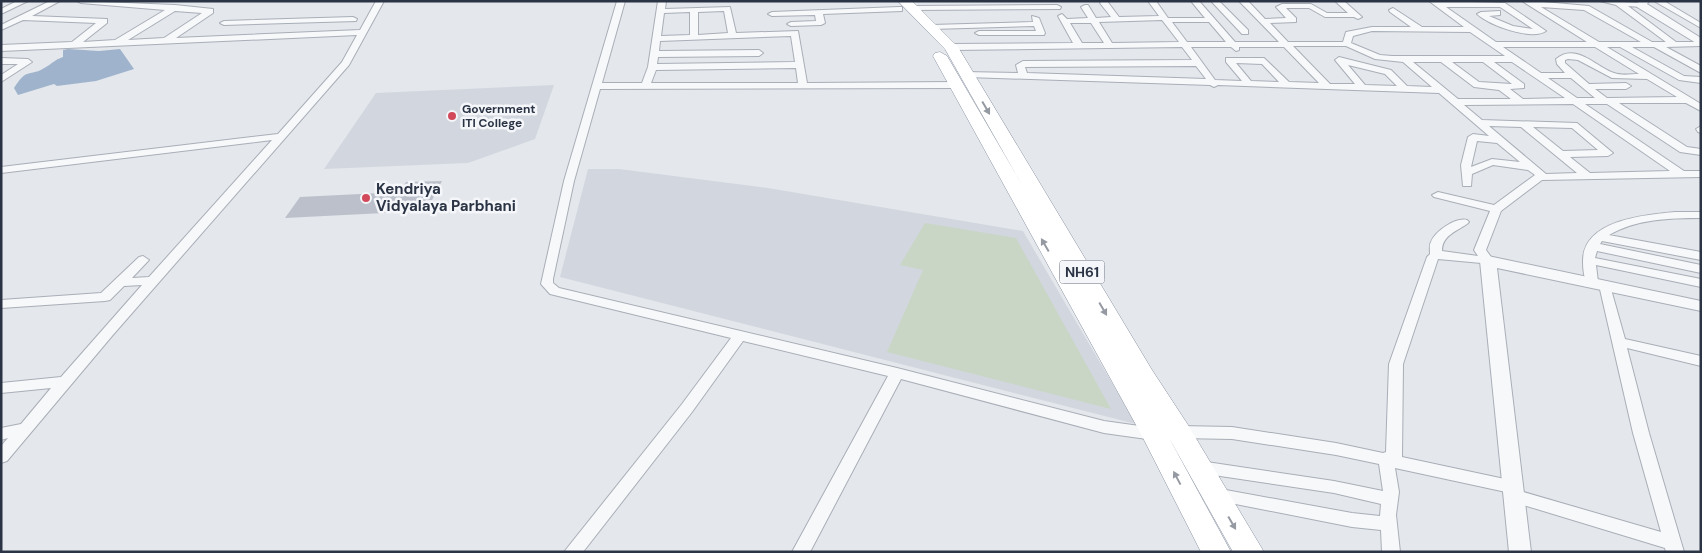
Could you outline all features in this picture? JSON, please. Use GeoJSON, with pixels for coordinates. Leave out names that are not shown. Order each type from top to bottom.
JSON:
{"type":"FeatureCollection","features":[{"type":"Feature","properties":{"kind":"highway","name":"NH61"},"geometry":{"type":"LineString","coordinates":[[909,10],[951,47],[962,79],[1216,552]]}},
{"type":"Feature","properties":{"kind":"highway","name":"NH61"},"geometry":{"type":"LineString","coordinates":[[909,10],[935,47],[962,79],[1179,432],[1248,552]]}},
{"type":"Feature","properties":{"kind":"street"},"geometry":{"type":"LineString","coordinates":[[1,12],[24,1]]}},
{"type":"Feature","properties":{"kind":"street"},"geometry":{"type":"LineString","coordinates":[[1,28],[56,1]]}},
{"type":"Feature","properties":{"kind":"street"},"geometry":{"type":"LineString","coordinates":[[81,1],[210,11],[166,42]]}},
{"type":"Feature","properties":{"kind":"street"},"geometry":{"type":"LineString","coordinates":[[621,1],[569,181],[547,284],[555,291],[739,337],[897,373],[1104,427],[1154,434],[1179,432],[1232,433],[1390,459],[1514,491],[1674,548]]}},
{"type":"Feature","properties":{"kind":"street"},"geometry":{"type":"LineString","coordinates":[[646,85],[652,67],[662,1]]}},
{"type":"Feature","properties":{"kind":"street"},"geometry":{"type":"LineString","coordinates":[[1152,1],[1214,84]]}},
{"type":"Feature","properties":{"kind":"street"},"geometry":{"type":"LineString","coordinates":[[1195,1],[1247,60]]}},
{"type":"Feature","properties":{"kind":"street"},"geometry":{"type":"LineString","coordinates":[[1215,1],[1245,32]]}},
{"type":"Feature","properties":{"kind":"street"},"geometry":{"type":"LineString","coordinates":[[1243,1],[1328,87]]}},
{"type":"Feature","properties":{"kind":"street"},"geometry":{"type":"LineString","coordinates":[[1339,1],[1372,29]]}},
{"type":"Feature","properties":{"kind":"street"},"geometry":{"type":"LineString","coordinates":[[1604,1],[1642,3],[1701,43]]}},
{"type":"Feature","properties":{"kind":"street"},"geometry":{"type":"LineString","coordinates":[[1658,1],[1701,26]]}},
{"type":"Feature","properties":{"kind":"street"},"geometry":{"type":"LineString","coordinates":[[335,34],[359,15],[380,2]]}},
{"type":"Feature","properties":{"kind":"street"},"geometry":{"type":"LineString","coordinates":[[1,457],[346,63],[380,2]]}},
{"type":"Feature","properties":{"kind":"street"},"geometry":{"type":"LineString","coordinates":[[1528,2],[1586,8],[1701,70]]}},
{"type":"Feature","properties":{"kind":"street"},"geometry":{"type":"LineString","coordinates":[[1528,2],[1701,108]]}},
{"type":"Feature","properties":{"kind":"street"},"geometry":{"type":"LineString","coordinates":[[1104,3],[1116,19]]}},
{"type":"Feature","properties":{"kind":"street"},"geometry":{"type":"LineString","coordinates":[[1435,3],[1499,4],[1517,13],[1542,31],[1525,31],[1500,25],[1481,13],[1517,13]]}},
{"type":"Feature","properties":{"kind":"street"},"geometry":{"type":"LineString","coordinates":[[1435,3],[1681,174]]}},
{"type":"Feature","properties":{"kind":"street"},"geometry":{"type":"LineString","coordinates":[[1619,3],[1673,43]]}},
{"type":"Feature","properties":{"kind":"street"},"geometry":{"type":"LineString","coordinates":[[772,14],[1030,7],[1056,4],[1079,46]]}},
{"type":"Feature","properties":{"kind":"street"},"geometry":{"type":"LineString","coordinates":[[1263,21],[1293,20],[1282,6],[1311,6],[1324,15],[1356,15]]}},
{"type":"Feature","properties":{"kind":"street"},"geometry":{"type":"LineString","coordinates":[[117,43],[175,7]]}},
{"type":"Feature","properties":{"kind":"street"},"geometry":{"type":"LineString","coordinates":[[979,33],[1041,33],[1030,7]]}},
{"type":"Feature","properties":{"kind":"street"},"geometry":{"type":"LineString","coordinates":[[1085,7],[1110,46]]}},
{"type":"Feature","properties":{"kind":"street"},"geometry":{"type":"LineString","coordinates":[[694,10],[694,37]]}},
{"type":"Feature","properties":{"kind":"street"},"geometry":{"type":"LineString","coordinates":[[661,11],[728,10],[733,36]]}},
{"type":"Feature","properties":{"kind":"street"},"geometry":{"type":"LineString","coordinates":[[909,10],[1006,16]]}},
{"type":"Feature","properties":{"kind":"street"},"geometry":{"type":"LineString","coordinates":[[909,10],[1038,24]]}},
{"type":"Feature","properties":{"kind":"street"},"geometry":{"type":"LineString","coordinates":[[1394,10],[1419,29]]}},
{"type":"Feature","properties":{"kind":"street"},"geometry":{"type":"LineString","coordinates":[[791,24],[821,23],[818,12]]}},
{"type":"Feature","properties":{"kind":"street"},"geometry":{"type":"LineString","coordinates":[[224,23],[359,15]]}},
{"type":"Feature","properties":{"kind":"street"},"geometry":{"type":"LineString","coordinates":[[23,18],[104,21],[75,44]]}},
{"type":"Feature","properties":{"kind":"street"},"geometry":{"type":"LineString","coordinates":[[1065,21],[1116,19],[1212,20]]}},
{"type":"Feature","properties":{"kind":"street"},"geometry":{"type":"LineString","coordinates":[[1346,44],[1349,34],[1372,29],[1472,30]]}},
{"type":"Feature","properties":{"kind":"street"},"geometry":{"type":"LineString","coordinates":[[1,48],[363,32]]}},
{"type":"Feature","properties":{"kind":"street"},"geometry":{"type":"LineString","coordinates":[[656,39],[792,33],[797,35],[802,85]]}},
{"type":"Feature","properties":{"kind":"street"},"geometry":{"type":"LineString","coordinates":[[759,35],[759,65]]}},
{"type":"Feature","properties":{"kind":"street"},"geometry":{"type":"LineString","coordinates":[[1619,43],[1682,78],[1701,80]]}},
{"type":"Feature","properties":{"kind":"street"},"geometry":{"type":"LineString","coordinates":[[1494,45],[1701,43]]}},
{"type":"Feature","properties":{"kind":"street"},"geometry":{"type":"LineString","coordinates":[[951,47],[1346,44],[1378,57],[1406,60],[1516,60],[1530,44]]}},
{"type":"Feature","properties":{"kind":"street"},"geometry":{"type":"LineString","coordinates":[[654,54],[759,53]]}},
{"type":"Feature","properties":{"kind":"street"},"geometry":{"type":"LineString","coordinates":[[1647,76],[1613,75],[1584,58],[1560,59],[1561,64],[1608,102],[1684,150],[1701,152]]}},
{"type":"Feature","properties":{"kind":"street"},"geometry":{"type":"LineString","coordinates":[[1363,88],[1339,60],[1388,72],[1405,89]]}},
{"type":"Feature","properties":{"kind":"street"},"geometry":{"type":"LineString","coordinates":[[1406,60],[1542,176]]}},
{"type":"Feature","properties":{"kind":"street"},"geometry":{"type":"LineString","coordinates":[[1444,60],[1477,86],[1521,87],[1486,60]]}},
{"type":"Feature","properties":{"kind":"street"},"geometry":{"type":"LineString","coordinates":[[1,61],[28,62],[1,79]]}},
{"type":"Feature","properties":{"kind":"street"},"geometry":{"type":"LineString","coordinates":[[1250,85],[1229,61],[1264,61],[1288,86]]}},
{"type":"Feature","properties":{"kind":"street"},"geometry":{"type":"LineString","coordinates":[[1153,63],[1165,82]]}},
{"type":"Feature","properties":{"kind":"street"},"geometry":{"type":"LineString","coordinates":[[1023,76],[1021,64],[1198,63]]}},
{"type":"Feature","properties":{"kind":"street"},"geometry":{"type":"LineString","coordinates":[[1063,64],[1068,78]]}},
{"type":"Feature","properties":{"kind":"street"},"geometry":{"type":"LineString","coordinates":[[652,67],[800,65]]}},
{"type":"Feature","properties":{"kind":"street"},"geometry":{"type":"LineString","coordinates":[[1538,76],[1574,75]]}},
{"type":"Feature","properties":{"kind":"street"},"geometry":{"type":"LineString","coordinates":[[596,86],[802,85],[1023,76],[1214,84],[1441,90]]}},
{"type":"Feature","properties":{"kind":"street"},"geometry":{"type":"LineString","coordinates":[[1590,86],[1626,86]]}},
{"type":"Feature","properties":{"kind":"street"},"geometry":{"type":"LineString","coordinates":[[1501,87],[1522,102]]}},
{"type":"Feature","properties":{"kind":"street"},"geometry":{"type":"LineString","coordinates":[[1456,102],[1688,100]]}},
{"type":"Feature","properties":{"kind":"street"},"geometry":{"type":"LineString","coordinates":[[1480,123],[1574,125],[1608,153],[1560,154]]}},
{"type":"Feature","properties":{"kind":"street"},"geometry":{"type":"LineString","coordinates":[[1522,123],[1586,175]]}},
{"type":"Feature","properties":{"kind":"street"},"geometry":{"type":"LineString","coordinates":[[1,170],[283,136]]}},
{"type":"Feature","properties":{"kind":"street"},"geometry":{"type":"LineString","coordinates":[[1500,140],[1473,137],[1466,165],[1467,178],[1492,162],[1532,167]]}},
{"type":"Feature","properties":{"kind":"street"},"geometry":{"type":"LineString","coordinates":[[1520,552],[1488,261],[1482,254],[1481,248],[1496,209],[1542,176],[1701,174]]}},
{"type":"Feature","properties":{"kind":"street"},"geometry":{"type":"LineString","coordinates":[[1438,195],[1496,209]]}},
{"type":"Feature","properties":{"kind":"street"},"geometry":{"type":"LineString","coordinates":[[1674,548],[1641,433],[1620,342],[1589,260],[1596,241],[1617,227],[1632,222],[1679,215],[1701,215]]}},
{"type":"Feature","properties":{"kind":"street"},"geometry":{"type":"LineString","coordinates":[[1391,552],[1388,524],[1390,459],[1395,374],[1398,355],[1433,258],[1436,256],[1436,243],[1444,233],[1463,222]]}},
{"type":"Feature","properties":{"kind":"street"},"geometry":{"type":"LineString","coordinates":[[1596,241],[1701,256]]}},
{"type":"Feature","properties":{"kind":"street"},"geometry":{"type":"LineString","coordinates":[[1596,241],[1701,269]]}},
{"type":"Feature","properties":{"kind":"street"},"geometry":{"type":"LineString","coordinates":[[1436,256],[1488,261],[1701,306]]}},
{"type":"Feature","properties":{"kind":"street"},"geometry":{"type":"LineString","coordinates":[[1,304],[102,298],[143,260]]}},
{"type":"Feature","properties":{"kind":"street"},"geometry":{"type":"LineString","coordinates":[[1589,260],[1701,283]]}},
{"type":"Feature","properties":{"kind":"street"},"geometry":{"type":"LineString","coordinates":[[120,282],[154,281]]}},
{"type":"Feature","properties":{"kind":"street"},"geometry":{"type":"LineString","coordinates":[[573,552],[687,408],[739,337]]}},
{"type":"Feature","properties":{"kind":"street"},"geometry":{"type":"LineString","coordinates":[[1620,342],[1701,361]]}},
{"type":"Feature","properties":{"kind":"street"},"geometry":{"type":"LineString","coordinates":[[801,552],[897,373]]}},
{"type":"Feature","properties":{"kind":"street"},"geometry":{"type":"LineString","coordinates":[[1,388],[65,382]]}},
{"type":"Feature","properties":{"kind":"street"},"geometry":{"type":"LineString","coordinates":[[1,434],[26,428]]}},
{"type":"Feature","properties":{"kind":"street"},"geometry":{"type":"LineString","coordinates":[[1200,467],[1334,487],[1390,499]]}},
{"type":"Feature","properties":{"kind":"street"},"geometry":{"type":"LineString","coordinates":[[1215,494],[1352,520],[1388,524]]}},
{"type":"Feature","properties":{"kind":"shaded area","name":"Government ITI College"},"geometry":{"type":"Polygon","coordinates":[[[554,85],[535,139],[468,163],[324,169],[376,93],[554,85]]]}},
{"type":"Feature","properties":{"kind":"shaded area"},"geometry":{"type":"Polygon","coordinates":[[[588,169],[619,169],[768,188],[1023,231],[1136,424],[560,277],[588,169]]]}},
{"type":"Feature","properties":{"kind":"green space"},"geometry":{"type":"Polygon","coordinates":[[[925,223],[1016,238],[1111,409],[887,352],[923,270],[900,265],[925,223]]]}},
{"type":"Feature","properties":{"kind":"water"},"geometry":{"type":"Polygon","coordinates":[[[120,49],[134,69],[96,81],[57,86],[54,84],[18,95],[14,88],[23,77],[63,57],[63,50],[99,51],[120,49]]]}},
{"type":"Feature","properties":{"kind":"building","name":"Kendriya Vidyalaya Parbhani"},"geometry":{"type":"Polygon","coordinates":[[[442,181],[432,200],[426,200],[423,207],[407,208],[404,212],[285,218],[300,197],[400,192],[406,182],[442,181]]]}},
{"type":"Feature","properties":{"kind":"place","name":"Government ITI College"},"geometry":{"type":"Point","coordinates":[452,116]}},
{"type":"Feature","properties":{"kind":"place","name":"Kendriya Vidyalaya Parbhani"},"geometry":{"type":"Point","coordinates":[366,198]}}]}
